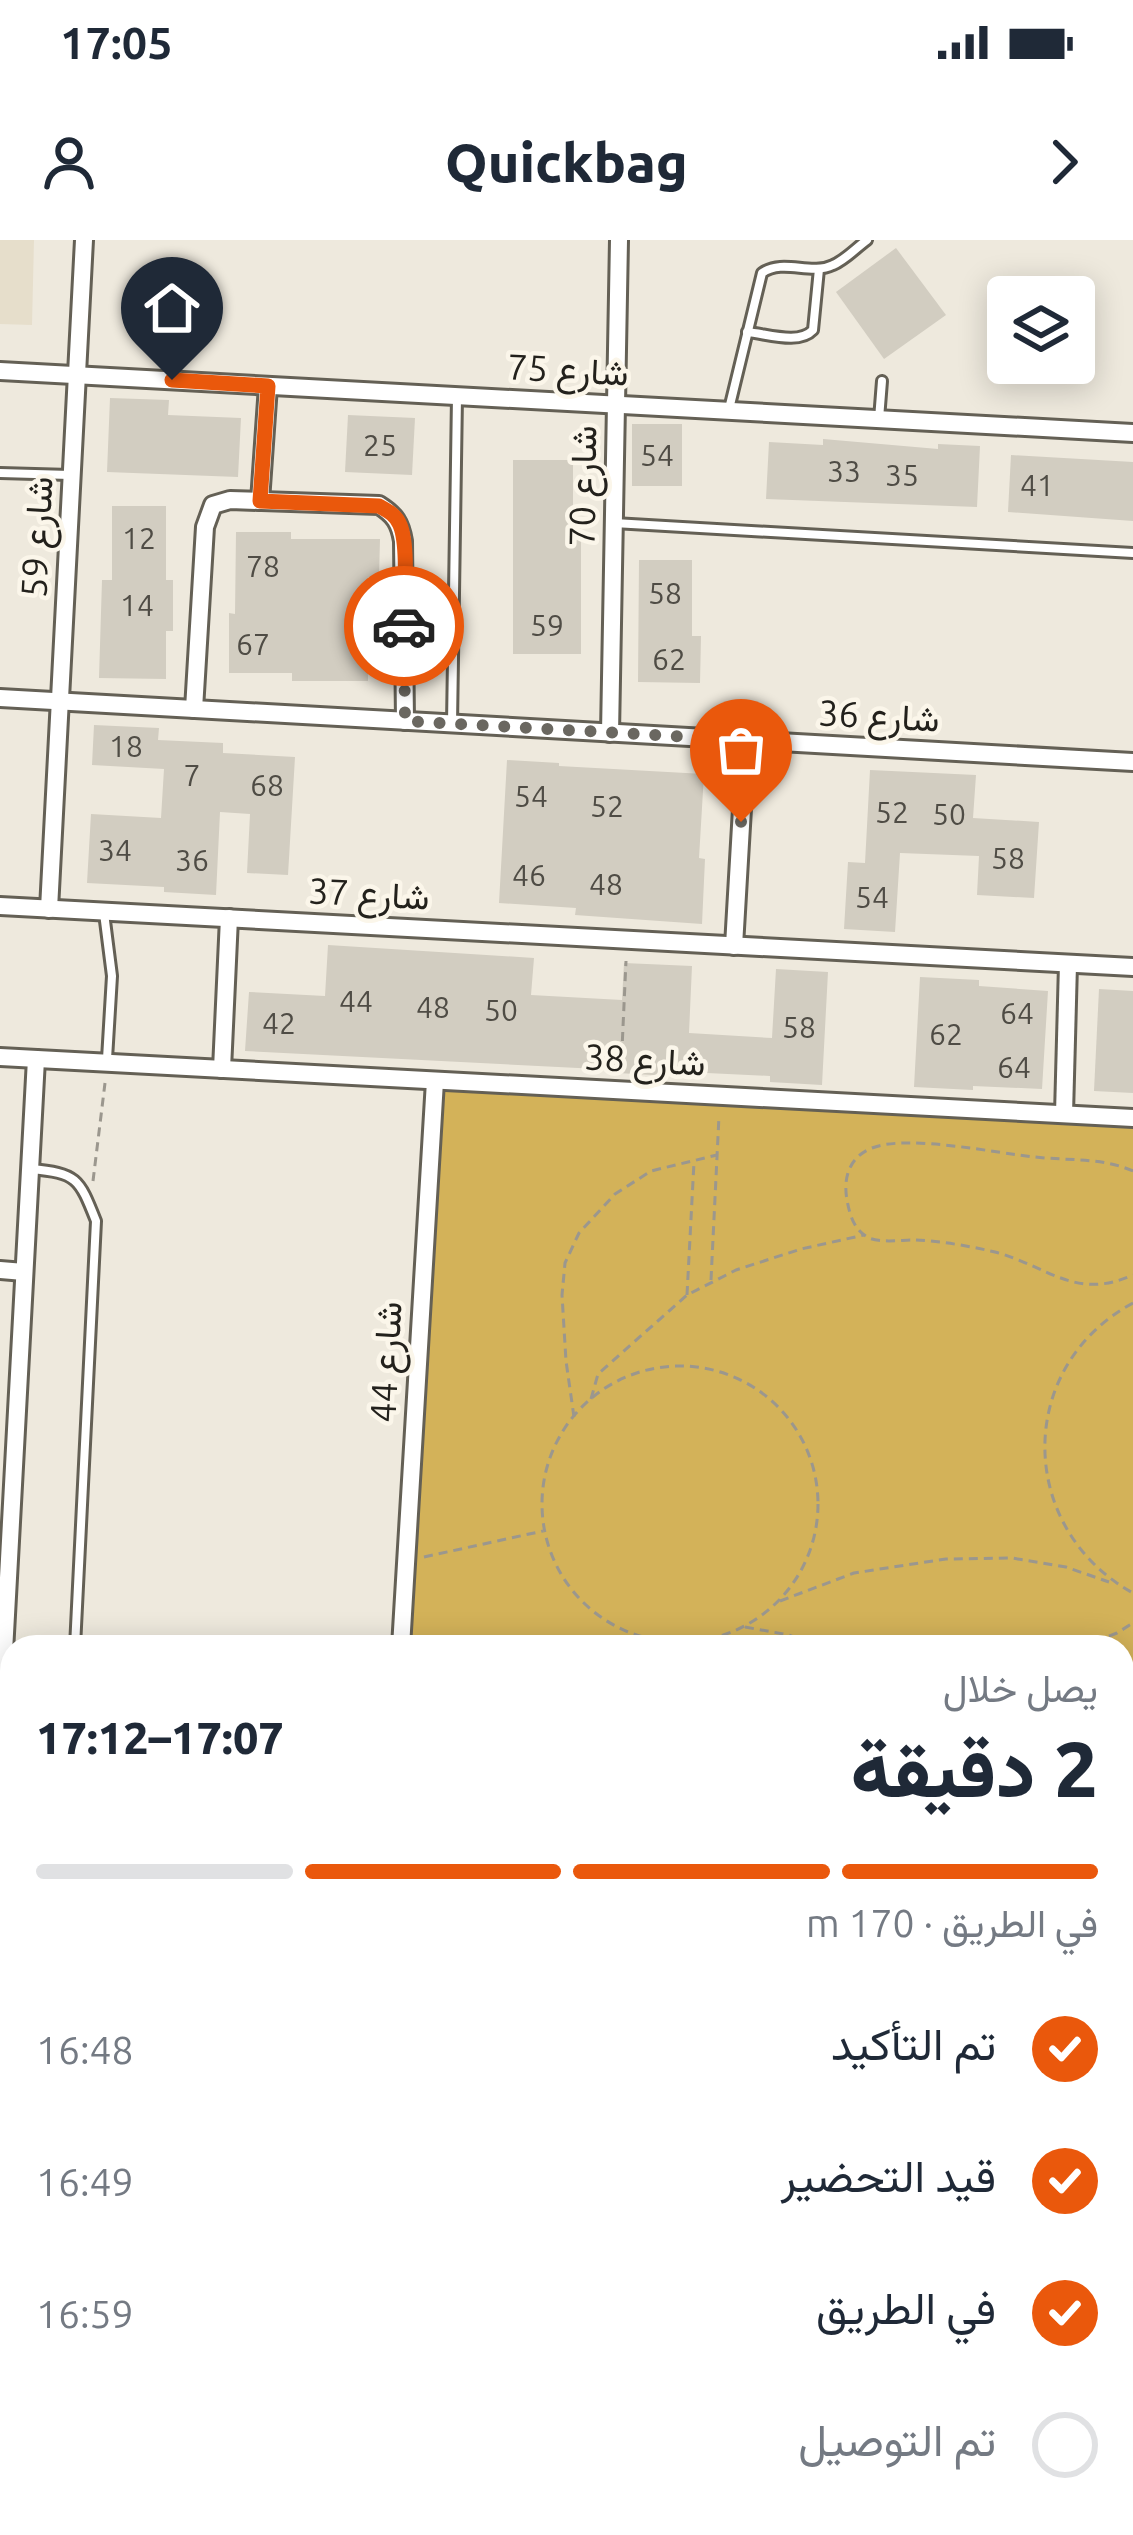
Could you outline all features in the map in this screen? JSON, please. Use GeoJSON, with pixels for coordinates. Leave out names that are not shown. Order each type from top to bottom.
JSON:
{"type":"FeatureCollection","features":[{"type":"Feature","properties":{"kind":"street","name":"شارع 59"},"geometry":{"type":"LineString","coordinates":[[50,909],[84,240]]}},
{"type":"Feature","properties":{"kind":"street","name":"شارع 70"},"geometry":{"type":"LineString","coordinates":[[610,733],[619,240]]}},
{"type":"Feature","properties":{"kind":"street","name":"شارع 75"},"geometry":{"type":"LineString","coordinates":[[0,371],[1133,434]]}},
{"type":"Feature","properties":{"kind":"street"},"geometry":{"type":"LineString","coordinates":[[260,501],[268,386]]}},
{"type":"Feature","properties":{"kind":"street"},"geometry":{"type":"LineString","coordinates":[[194,709],[207,516],[213,505],[230,500],[379,506],[400,523],[404,541],[405,721]]}},
{"type":"Feature","properties":{"kind":"street","name":"شارع 36"},"geometry":{"type":"LineString","coordinates":[[0,698],[1133,762]]}},
{"type":"Feature","properties":{"kind":"street"},"geometry":{"type":"LineString","coordinates":[[734,946],[746,740]]}},
{"type":"Feature","properties":{"kind":"street","name":"شارع 37"},"geometry":{"type":"LineString","coordinates":[[0,906],[1133,967]]}},
{"type":"Feature","properties":{"kind":"street"},"geometry":{"type":"LineString","coordinates":[[222,1070],[229,918]]}},
{"type":"Feature","properties":{"kind":"street"},"geometry":{"type":"LineString","coordinates":[[1064,1114],[1068,964]]}},
{"type":"Feature","properties":{"kind":"street","name":"شارع 38"},"geometry":{"type":"LineString","coordinates":[[0,1058],[1133,1118]]}},
{"type":"Feature","properties":{"kind":"street"},"geometry":{"type":"LineString","coordinates":[[4,1635],[36,1059]]}},
{"type":"Feature","properties":{"kind":"street","name":"شارع 44"},"geometry":{"type":"LineString","coordinates":[[402,1635],[435,1081]]}},
{"type":"Feature","properties":{"kind":"street"},"geometry":{"type":"LineString","coordinates":[[0,1270],[25,1272]]}},
{"type":"Feature","properties":{"kind":"lane"},"geometry":{"type":"LineString","coordinates":[[728,411],[760,280],[768,268],[834,266],[867,240]]}},
{"type":"Feature","properties":{"kind":"lane"},"geometry":{"type":"LineString","coordinates":[[747,332],[809,335],[819,269]]}},
{"type":"Feature","properties":{"kind":"lane"},"geometry":{"type":"LineString","coordinates":[[879,419],[882,380]]}},
{"type":"Feature","properties":{"kind":"lane"},"geometry":{"type":"LineString","coordinates":[[452,724],[457,396]]}},
{"type":"Feature","properties":{"kind":"lane"},"geometry":{"type":"LineString","coordinates":[[0,473],[72,475]]}},
{"type":"Feature","properties":{"kind":"lane"},"geometry":{"type":"LineString","coordinates":[[614,523],[1133,553]]}},
{"type":"Feature","properties":{"kind":"lane"},"geometry":{"type":"LineString","coordinates":[[104,912],[112,976],[107,1063]]}},
{"type":"Feature","properties":{"kind":"lane"},"geometry":{"type":"LineString","coordinates":[[30,1169],[75,1179],[96,1221],[77,1635]]}},
{"type":"Feature","properties":{"kind":"path"},"geometry":{"type":"LineString","coordinates":[[620,1091],[628,940]]}},
{"type":"Feature","properties":{"kind":"path"},"geometry":{"type":"LineString","coordinates":[[86,1194],[93,1181],[107,1063]]}},
{"type":"Feature","properties":{"kind":"path"},"geometry":{"type":"LineString","coordinates":[[710,1283],[720,1096]]}},
{"type":"Feature","properties":{"kind":"path"},"geometry":{"type":"LineString","coordinates":[[1133,1172],[1095,1160],[887,1144],[868,1149],[851,1163],[845,1180],[854,1225],[872,1240],[933,1242],[999,1253],[1078,1285],[1117,1282],[1133,1275]]}},
{"type":"Feature","properties":{"kind":"path"},"geometry":{"type":"LineString","coordinates":[[574,1417],[562,1294],[565,1263],[579,1233],[615,1194],[652,1171],[717,1155]]}},
{"type":"Feature","properties":{"kind":"path"},"geometry":{"type":"LineString","coordinates":[[687,1295],[694,1160]]}},
{"type":"Feature","properties":{"kind":"path"},"geometry":{"type":"LineString","coordinates":[[590,1400],[598,1374],[687,1295],[736,1270],[866,1235]]}},
{"type":"Feature","properties":{"kind":"path"},"geometry":{"type":"LineString","coordinates":[[1117,1584],[1080,1550],[1055,1508],[1046,1471],[1045,1434],[1049,1409],[1068,1363],[1100,1325],[1133,1303]]}},
{"type":"Feature","properties":{"kind":"path"},"geometry":{"type":"LineString","coordinates":[[642,1635],[593,1612],[569,1585],[552,1554],[543,1507],[547,1471],[574,1417],[610,1386],[654,1368],[702,1367],[747,1383],[767,1397],[799,1433],[816,1478],[818,1502],[811,1550],[777,1603]]}},
{"type":"Feature","properties":{"kind":"path"},"geometry":{"type":"LineString","coordinates":[[406,1561],[545,1531]]}},
{"type":"Feature","properties":{"kind":"path"},"geometry":{"type":"LineString","coordinates":[[720,1635],[743,1627],[777,1603],[854,1573],[946,1559],[1012,1558],[1066,1567],[1133,1593]]}},
{"type":"Feature","properties":{"kind":"path"},"geometry":{"type":"LineString","coordinates":[[743,1627],[789,1635]]}},
{"type":"Feature","properties":{"kind":"shaded area"},"geometry":{"type":"Polygon","coordinates":[[[0,240],[34,240],[32,325],[0,324],[0,240]]]}},
{"type":"Feature","properties":{"kind":"shaded area"},"geometry":{"type":"Polygon","coordinates":[[[435,1081],[1133,1118],[1133,1635],[402,1635],[435,1081]]]}},
{"type":"Feature","properties":{"kind":"building"},"geometry":{"type":"Polygon","coordinates":[[[896,248],[946,315],[884,359],[836,292],[896,248]]]}},
{"type":"Feature","properties":{"kind":"building"},"geometry":{"type":"Polygon","coordinates":[[[110,398],[169,400],[168,415],[241,418],[238,477],[107,472],[110,398]]]}},
{"type":"Feature","properties":{"kind":"building"},"geometry":{"type":"Polygon","coordinates":[[[348,415],[415,418],[412,475],[345,472],[348,415]]]}},
{"type":"Feature","properties":{"kind":"building"},"geometry":{"type":"Polygon","coordinates":[[[632,424],[682,424],[682,486],[632,486],[632,424]]]}},
{"type":"Feature","properties":{"kind":"building"},"geometry":{"type":"Polygon","coordinates":[[[823,439],[938,449],[938,444],[980,446],[977,507],[766,499],[769,442],[823,445],[823,439]]]}},
{"type":"Feature","properties":{"kind":"building"},"geometry":{"type":"Polygon","coordinates":[[[1011,455],[1133,462],[1133,521],[1008,512],[1011,455]]]}},
{"type":"Feature","properties":{"kind":"building"},"geometry":{"type":"Polygon","coordinates":[[[513,460],[573,460],[573,524],[581,524],[581,654],[513,654],[513,460]]]}},
{"type":"Feature","properties":{"kind":"building"},"geometry":{"type":"Polygon","coordinates":[[[112,506],[166,506],[166,580],[173,580],[173,631],[166,631],[166,679],[99,678],[102,580],[112,580],[112,506]]]}},
{"type":"Feature","properties":{"kind":"building"},"geometry":{"type":"Polygon","coordinates":[[[236,532],[291,532],[291,539],[380,539],[379,577],[368,577],[368,681],[292,681],[292,673],[229,673],[236,532]]]}},
{"type":"Feature","properties":{"kind":"building"},"geometry":{"type":"Polygon","coordinates":[[[639,560],[692,560],[692,636],[701,636],[700,683],[638,682],[639,560]]]}},
{"type":"Feature","properties":{"kind":"building"},"geometry":{"type":"Polygon","coordinates":[[[94,725],[159,728],[158,740],[223,743],[223,753],[295,757],[288,875],[247,873],[250,814],[220,812],[216,895],[87,883],[91,814],[161,818],[164,769],[92,765],[94,725]]]}},
{"type":"Feature","properties":{"kind":"building"},"geometry":{"type":"Polygon","coordinates":[[[507,760],[704,774],[699,858],[705,859],[702,924],[575,915],[576,908],[499,903],[507,760]]]}},
{"type":"Feature","properties":{"kind":"building"},"geometry":{"type":"Polygon","coordinates":[[[870,770],[976,775],[973,818],[1039,822],[1034,898],[977,895],[979,856],[900,853],[895,932],[844,929],[848,862],[865,863],[870,770]]]}},
{"type":"Feature","properties":{"kind":"building"},"geometry":{"type":"Polygon","coordinates":[[[328,945],[534,958],[531,995],[622,1000],[624,963],[692,966],[689,1033],[772,1038],[776,969],[828,972],[822,1085],[770,1082],[770,1076],[686,1072],[686,1077],[245,1051],[249,992],[325,996],[328,945]]]}},
{"type":"Feature","properties":{"kind":"building"},"geometry":{"type":"Polygon","coordinates":[[[920,977],[1048,991],[1042,1089],[914,1087],[920,977]]]}},
{"type":"Feature","properties":{"kind":"building"},"geometry":{"type":"Polygon","coordinates":[[[1099,989],[1133,991],[1133,1093],[1094,1091],[1099,989]]]}},
{"type":"Feature","properties":{"kind":"way so far"},"geometry":{"type":"LineString","coordinates":[[404,626],[405,721],[746,740],[741,822]]}},
{"type":"Feature","properties":{"kind":"route"},"geometry":{"type":"LineString","coordinates":[[172,380],[268,386],[260,501],[379,506],[392,513],[404,541],[404,626]]}}]}
